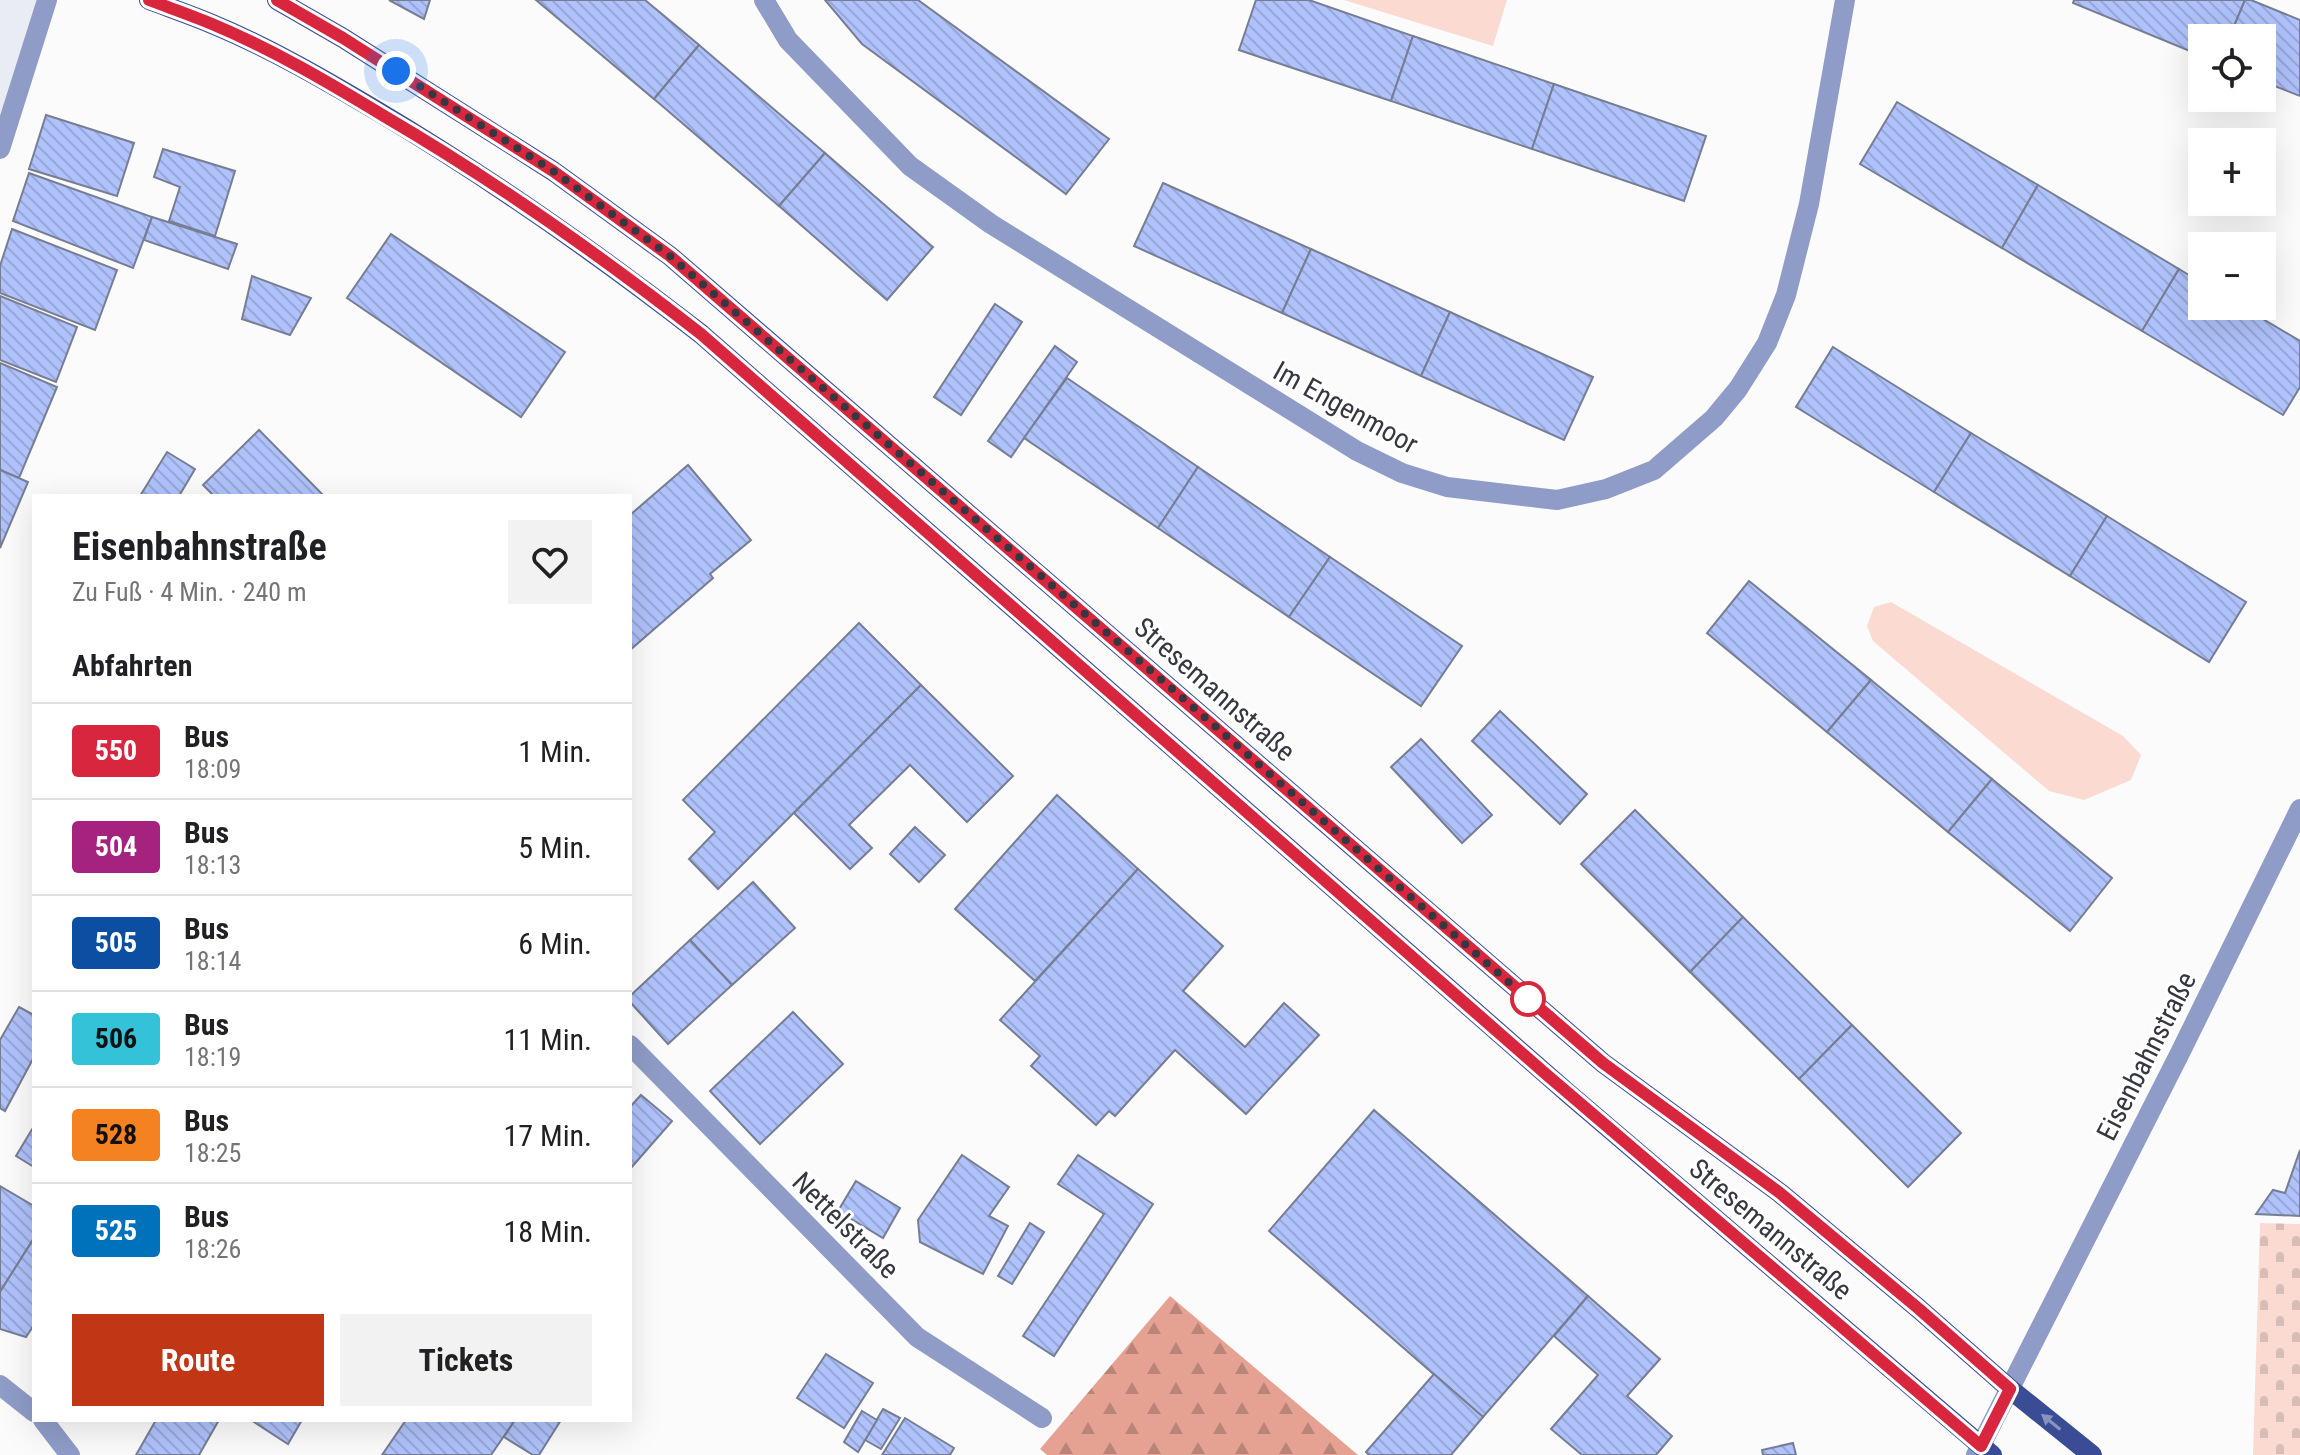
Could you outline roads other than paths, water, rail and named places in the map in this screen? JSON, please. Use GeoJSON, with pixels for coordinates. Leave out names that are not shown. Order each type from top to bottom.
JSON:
{"type":"FeatureCollection","features":[{"type":"Feature","properties":{"kind":"main road","name":"Stresemannstraße"},"geometry":{"type":"LineString","coordinates":[[149,0],[213,24],[307,70],[416,134],[520,201],[701,334],[1983,1452]]}},
{"type":"Feature","properties":{"kind":"main road","name":"Stresemannstraße"},"geometry":{"type":"LineString","coordinates":[[277,0],[343,38],[553,171],[670,256],[1603,1063],[1780,1193],[2092,1455]]}},
{"type":"Feature","properties":{"kind":"street"},"geometry":{"type":"LineString","coordinates":[[0,149],[47,0]]}},
{"type":"Feature","properties":{"kind":"street","name":"Im Engenmoor"},"geometry":{"type":"LineString","coordinates":[[764,0],[788,40],[910,166],[991,224],[1357,451],[1402,473],[1447,487],[1557,500],[1606,489],[1654,470],[1714,418],[1738,389],[1767,343],[1786,295],[1809,204],[1845,0]]}},
{"type":"Feature","properties":{"kind":"street","name":"Eisenbahnstraße"},"geometry":{"type":"LineString","coordinates":[[1983,1452],[2010,1389],[2300,809]]}},
{"type":"Feature","properties":{"kind":"street","name":"Nettelstraße"},"geometry":{"type":"LineString","coordinates":[[632,1047],[917,1337],[1042,1418]]}},
{"type":"Feature","properties":{"kind":"street"},"geometry":{"type":"LineString","coordinates":[[0,1385],[32,1410]]}},
{"type":"Feature","properties":{"kind":"street"},"geometry":{"type":"LineString","coordinates":[[45,1422],[70,1455]]}}]}
